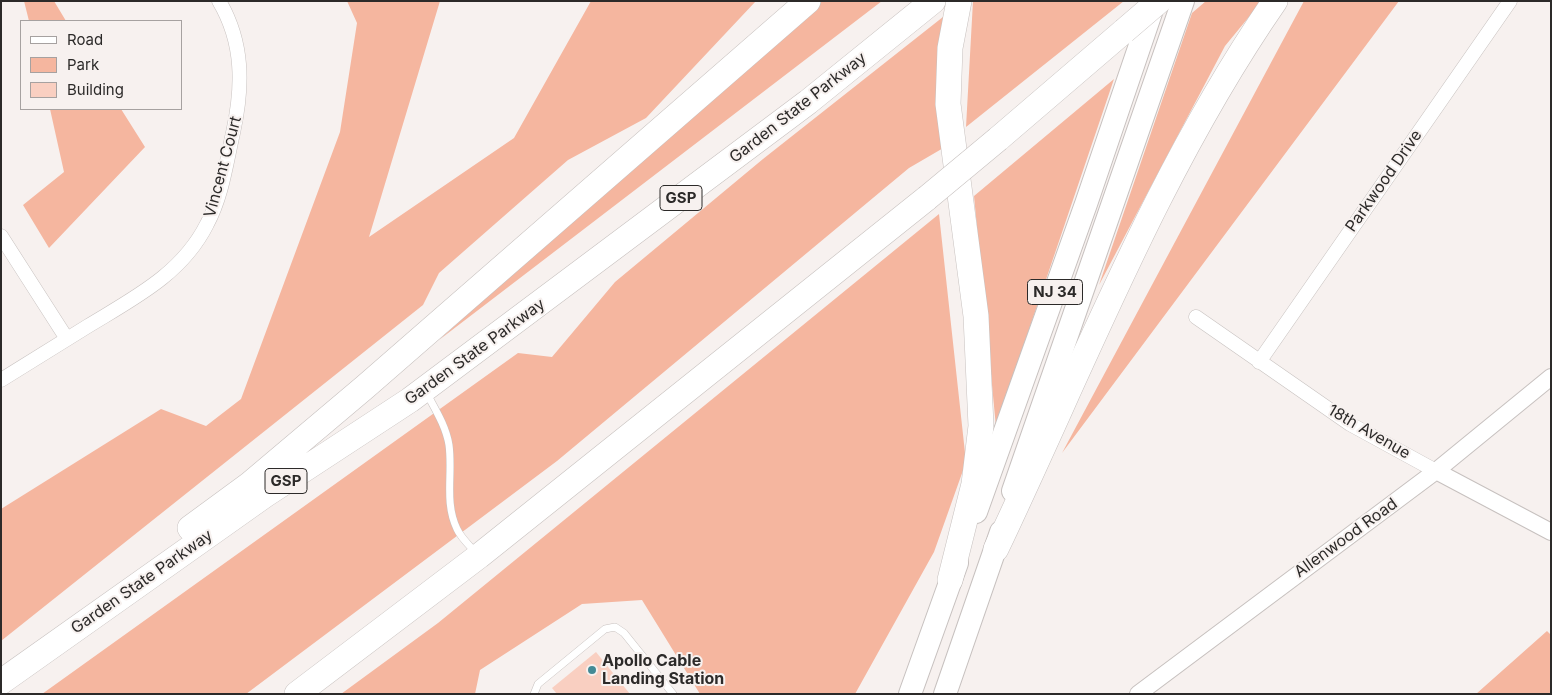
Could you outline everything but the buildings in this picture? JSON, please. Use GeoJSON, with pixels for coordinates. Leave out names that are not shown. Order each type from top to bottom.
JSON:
{"type":"FeatureCollection","features":[{"type":"Feature","properties":{"kind":"highway"},"geometry":{"type":"LineString","coordinates":[[149,577],[169,543],[250,484],[365,387],[808,1]]}},
{"type":"Feature","properties":{"kind":"highway","name":"Garden State Parkway"},"geometry":{"type":"LineString","coordinates":[[1,682],[266,495],[425,390],[808,102],[933,1]]}},
{"type":"Feature","properties":{"kind":"highway"},"geometry":{"type":"LineString","coordinates":[[950,580],[974,484],[981,426],[976,316],[948,104],[950,48],[959,1]]}},
{"type":"Feature","properties":{"kind":"highway"},"geometry":{"type":"LineString","coordinates":[[297,694],[479,556],[927,198],[1157,1]]}},
{"type":"Feature","properties":{"kind":"highway","name":"NJ 34"},"geometry":{"type":"LineString","coordinates":[[910,694],[950,580],[1002,444],[1157,1]]}},
{"type":"Feature","properties":{"kind":"highway","name":"NJ 34"},"geometry":{"type":"LineString","coordinates":[[996,549],[1021,467],[1183,1]]}},
{"type":"Feature","properties":{"kind":"highway"},"geometry":{"type":"LineString","coordinates":[[950,686],[996,549],[1095,333],[1183,153],[1230,70],[1275,1]]}},
{"type":"Feature","properties":{"kind":"street","name":"Vincent Court"},"geometry":{"type":"LineString","coordinates":[[1,380],[169,274],[192,250],[215,208],[240,103],[240,62],[233,32],[219,1]]}},
{"type":"Feature","properties":{"kind":"street","name":"Parkwood Drive"},"geometry":{"type":"LineString","coordinates":[[1259,362],[1510,1]]}},
{"type":"Feature","properties":{"kind":"street"},"geometry":{"type":"LineString","coordinates":[[1,236],[67,339]]}},
{"type":"Feature","properties":{"kind":"street","name":"18th Avenue"},"geometry":{"type":"LineString","coordinates":[[1196,317],[1350,424],[1551,532]]}},
{"type":"Feature","properties":{"kind":"street","name":"Allenwood Road"},"geometry":{"type":"LineString","coordinates":[[1138,694],[1436,471],[1551,377]]}},
{"type":"Feature","properties":{"kind":"lane"},"geometry":{"type":"LineString","coordinates":[[425,390],[444,427],[449,446],[449,505],[452,515],[458,531],[479,556]]}},
{"type":"Feature","properties":{"kind":"lane"},"geometry":{"type":"LineString","coordinates":[[534,694],[538,684],[605,629],[615,627],[624,633],[673,694]]}},
{"type":"Feature","properties":{"kind":"green space"},"geometry":{"type":"Polygon","coordinates":[[[24,1],[54,1],[65,20],[29,20],[24,1]]]}},
{"type":"Feature","properties":{"kind":"green space"},"geometry":{"type":"Polygon","coordinates":[[[347,1],[440,1],[369,237],[514,138],[591,1],[756,1],[646,118],[568,160],[439,273],[423,305],[1,641],[1,509],[161,409],[206,426],[241,399],[340,132],[357,23],[347,1]]]}},
{"type":"Feature","properties":{"kind":"green space"},"geometry":{"type":"Polygon","coordinates":[[[810,1],[882,1],[439,340],[810,1]]]}},
{"type":"Feature","properties":{"kind":"green space"},"geometry":{"type":"Polygon","coordinates":[[[973,1],[1124,1],[966,127],[973,1]]]}},
{"type":"Feature","properties":{"kind":"green space"},"geometry":{"type":"Polygon","coordinates":[[[1206,1],[1262,1],[1225,46],[1099,285],[1192,13],[1206,1]]]}},
{"type":"Feature","properties":{"kind":"green space"},"geometry":{"type":"Polygon","coordinates":[[[1304,1],[1399,1],[1062,453],[1304,1]]]}},
{"type":"Feature","properties":{"kind":"green space"},"geometry":{"type":"Polygon","coordinates":[[[948,13],[945,147],[909,168],[557,461],[246,694],[42,694],[518,353],[552,357],[615,282],[763,159],[948,13]]]}},
{"type":"Feature","properties":{"kind":"green space"},"geometry":{"type":"Polygon","coordinates":[[[1114,79],[996,427],[974,196],[1114,79]]]}},
{"type":"Feature","properties":{"kind":"green space"},"geometry":{"type":"Polygon","coordinates":[[[50,110],[122,110],[145,147],[49,248],[23,205],[64,172],[50,110]]]}},
{"type":"Feature","properties":{"kind":"green space"},"geometry":{"type":"Polygon","coordinates":[[[939,214],[966,462],[934,552],[855,694],[700,694],[642,600],[582,604],[480,670],[475,694],[341,694],[438,623],[939,214]]]}},
{"type":"Feature","properties":{"kind":"green space"},"geometry":{"type":"Polygon","coordinates":[[[1547,631],[1551,635],[1551,694],[1476,694],[1547,631]]]}},
{"type":"Feature","properties":{"kind":"place","name":"Apollo Cable Landing Station"},"geometry":{"type":"Point","coordinates":[592,670]}}]}
